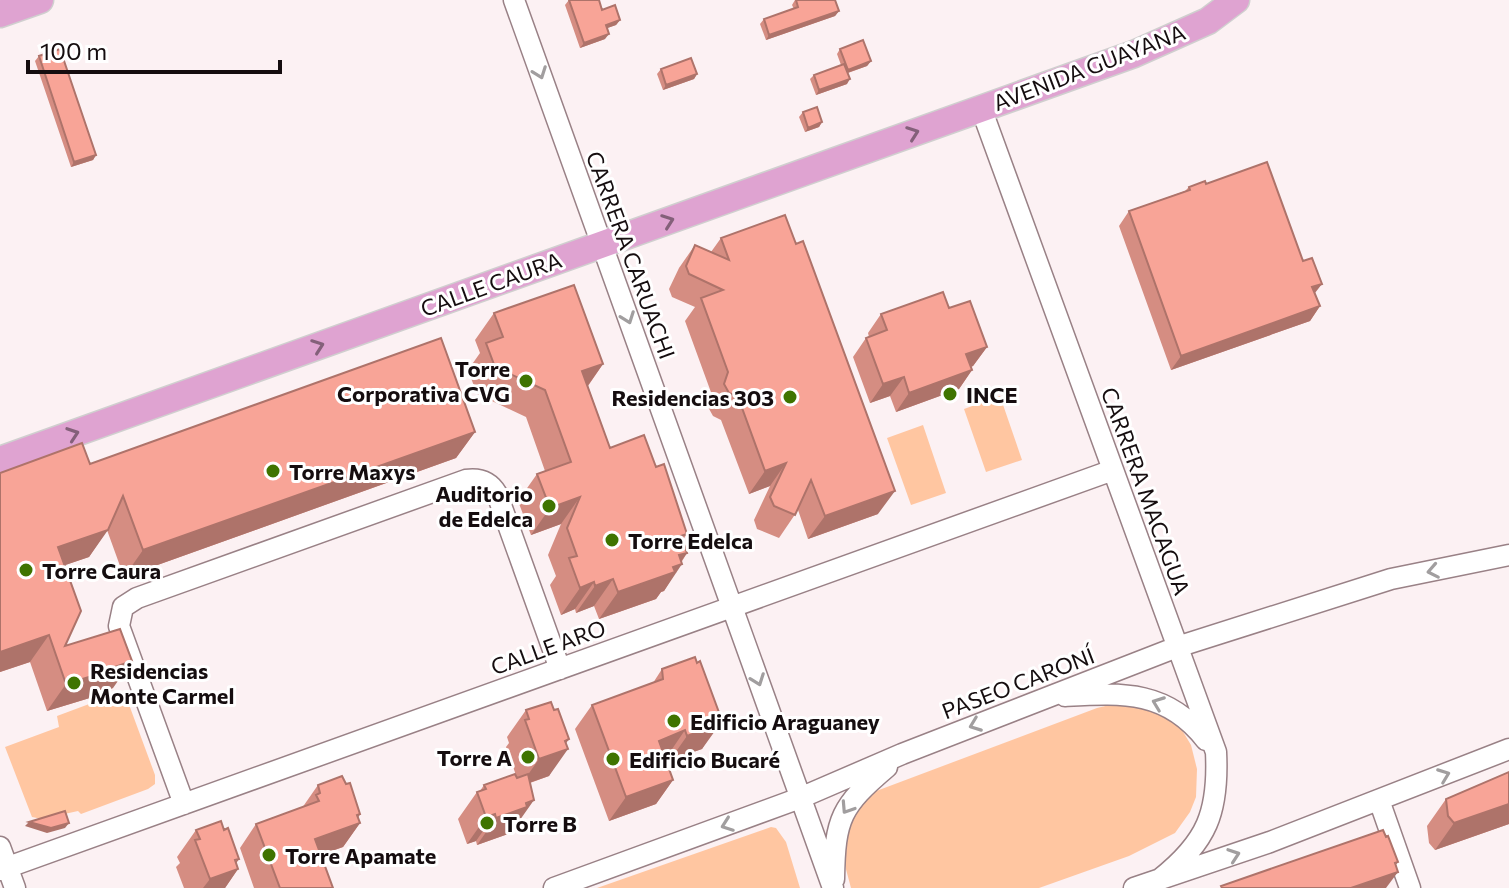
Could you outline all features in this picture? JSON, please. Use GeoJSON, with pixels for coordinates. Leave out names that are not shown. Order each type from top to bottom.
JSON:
{"type":"FeatureCollection","features":[{"type":"Feature","properties":{"kind":"main road"},"geometry":{"type":"LineString","coordinates":[[0,14],[40,0]]}},
{"type":"Feature","properties":{"kind":"main road","name":"AVENIDA GUAYANA"},"geometry":{"type":"LineString","coordinates":[[981,108],[1163,42],[1208,21],[1236,0]]}},
{"type":"Feature","properties":{"kind":"main road","name":"CALLE CAURA"},"geometry":{"type":"LineString","coordinates":[[0,460],[981,108]]}},
{"type":"Feature","properties":{"kind":"street","name":"CARRERA CARUACHI"},"geometry":{"type":"LineString","coordinates":[[514,0],[833,888]]}},
{"type":"Feature","properties":{"kind":"street","name":"CARRERA MACAGUA"},"geometry":{"type":"LineString","coordinates":[[981,108],[1216,752],[1214,797],[1201,839],[1187,858],[1160,879]]}},
{"type":"Feature","properties":{"kind":"street","name":"CALLE ARO"},"geometry":{"type":"LineString","coordinates":[[4,868],[1113,470]]}},
{"type":"Feature","properties":{"kind":"street"},"geometry":{"type":"LineString","coordinates":[[184,804],[119,626],[123,607],[137,598],[466,480],[480,480],[488,483],[497,494],[560,669]]}},
{"type":"Feature","properties":{"kind":"street","name":"PASEO CARONÍ"},"geometry":{"type":"LineString","coordinates":[[554,888],[800,798],[902,754],[1177,647],[1391,579],[1509,555]]}},
{"type":"Feature","properties":{"kind":"street"},"geometry":{"type":"LineString","coordinates":[[1048,697],[1112,694],[1141,696],[1162,702],[1195,726],[1216,752]]}},
{"type":"Feature","properties":{"kind":"street"},"geometry":{"type":"LineString","coordinates":[[1134,888],[1270,842],[1509,749]]}},
{"type":"Feature","properties":{"kind":"street"},"geometry":{"type":"LineString","coordinates":[[833,888],[837,825],[846,807],[902,754]]}},
{"type":"Feature","properties":{"kind":"street"},"geometry":{"type":"LineString","coordinates":[[1379,800],[1410,888]]}},
{"type":"Feature","properties":{"kind":"street"},"geometry":{"type":"LineString","coordinates":[[0,847],[4,868],[15,888]]}},
{"type":"Feature","properties":{"kind":"shaded area"},"geometry":{"type":"Polygon","coordinates":[[[1000,396],[1022,460],[986,472],[964,409],[1000,396]]]}},
{"type":"Feature","properties":{"kind":"shaded area"},"geometry":{"type":"Polygon","coordinates":[[[923,425],[946,493],[911,505],[887,438],[923,425]]]}},
{"type":"Feature","properties":{"kind":"shaded area"},"geometry":{"type":"Polygon","coordinates":[[[124,691],[155,775],[155,784],[81,814],[78,811],[42,819],[32,817],[5,747],[59,727],[57,716],[124,691]]]}},
{"type":"Feature","properties":{"kind":"shaded area"},"geometry":{"type":"Polygon","coordinates":[[[1118,703],[1131,704],[1164,716],[1182,730],[1191,745],[1197,769],[1196,797],[1175,833],[1129,856],[1039,888],[851,888],[843,858],[849,820],[871,793],[1097,708],[1118,703]]]}},
{"type":"Feature","properties":{"kind":"shaded area"},"geometry":{"type":"Polygon","coordinates":[[[771,827],[776,828],[786,842],[800,888],[597,888],[771,827]]]}},
{"type":"Feature","properties":{"kind":"building"},"geometry":{"type":"Polygon","coordinates":[[[569,0],[599,0],[602,10],[615,5],[620,20],[606,25],[609,34],[584,43],[569,0]]]}},
{"type":"Feature","properties":{"kind":"building"},"geometry":{"type":"Polygon","coordinates":[[[796,0],[835,0],[839,11],[769,35],[764,19],[798,7],[796,0]]]}},
{"type":"Feature","properties":{"kind":"building"},"geometry":{"type":"Polygon","coordinates":[[[863,40],[871,61],[848,70],[840,49],[863,40]]]}},
{"type":"Feature","properties":{"kind":"building"},"geometry":{"type":"Polygon","coordinates":[[[60,49],[96,155],[74,162],[39,56],[60,49]]]}},
{"type":"Feature","properties":{"kind":"building"},"geometry":{"type":"Polygon","coordinates":[[[691,58],[697,74],[666,85],[661,69],[691,58]]]}},
{"type":"Feature","properties":{"kind":"building"},"geometry":{"type":"Polygon","coordinates":[[[844,64],[850,79],[819,90],[814,75],[844,64]]]}},
{"type":"Feature","properties":{"kind":"building"},"geometry":{"type":"Polygon","coordinates":[[[817,107],[822,122],[808,128],[803,112],[817,107]]]}},
{"type":"Feature","properties":{"kind":"building"},"geometry":{"type":"Polygon","coordinates":[[[1267,162],[1303,261],[1312,258],[1322,284],[1312,287],[1320,306],[1181,356],[1129,211],[1190,190],[1189,187],[1205,181],[1206,184],[1267,162]]]}},
{"type":"Feature","properties":{"kind":"building","name":"Residencias 303"},"geometry":{"type":"Polygon","coordinates":[[[785,215],[796,244],[803,241],[895,491],[825,516],[811,480],[795,515],[774,506],[770,497],[786,463],[765,471],[738,397],[729,393],[724,384],[728,372],[701,298],[723,290],[689,274],[686,266],[695,245],[729,260],[721,238],[785,215]]]}},
{"type":"Feature","properties":{"kind":"building"},"geometry":{"type":"Polygon","coordinates":[[[574,285],[603,364],[582,371],[610,448],[644,435],[656,467],[664,464],[687,534],[681,536],[687,553],[679,555],[682,564],[673,567],[675,572],[618,592],[613,579],[580,588],[569,558],[577,556],[567,528],[580,497],[550,508],[537,474],[571,462],[545,390],[495,367],[486,343],[503,337],[494,313],[574,285]]]}},
{"type":"Feature","properties":{"kind":"building"},"geometry":{"type":"Polygon","coordinates":[[[943,292],[949,308],[970,301],[987,347],[966,354],[972,370],[909,393],[904,377],[883,384],[866,338],[887,330],[881,314],[943,292]]]}},
{"type":"Feature","properties":{"kind":"building"},"geometry":{"type":"Polygon","coordinates":[[[441,338],[475,432],[143,550],[123,496],[108,530],[58,547],[81,611],[65,646],[120,629],[132,661],[66,684],[49,635],[0,652],[0,473],[82,443],[90,464],[441,338]]]}},
{"type":"Feature","properties":{"kind":"building"},"geometry":{"type":"Polygon","coordinates":[[[695,657],[697,663],[700,661],[721,718],[718,719],[720,724],[687,736],[685,730],[659,741],[673,780],[626,797],[592,705],[663,679],[662,669],[695,657]]]}},
{"type":"Feature","properties":{"kind":"building"},"geometry":{"type":"Polygon","coordinates":[[[551,702],[554,710],[558,709],[569,739],[565,741],[568,749],[539,759],[525,720],[529,719],[526,710],[551,702]]]}},
{"type":"Feature","properties":{"kind":"building"},"geometry":{"type":"Polygon","coordinates":[[[1509,772],[1509,804],[1454,823],[1448,816],[1446,799],[1509,772]]]}},
{"type":"Feature","properties":{"kind":"building"},"geometry":{"type":"Polygon","coordinates":[[[515,774],[517,778],[528,774],[534,800],[526,803],[527,807],[496,818],[495,814],[486,817],[477,792],[486,789],[484,785],[515,774]]]}},
{"type":"Feature","properties":{"kind":"building"},"geometry":{"type":"Polygon","coordinates":[[[342,776],[346,784],[350,783],[360,823],[315,839],[333,888],[280,888],[256,824],[319,801],[316,795],[320,793],[318,785],[342,776]]]}},
{"type":"Feature","properties":{"kind":"building"},"geometry":{"type":"Polygon","coordinates":[[[65,811],[69,823],[51,828],[29,822],[65,811]]]}},
{"type":"Feature","properties":{"kind":"building"},"geometry":{"type":"Polygon","coordinates":[[[221,821],[224,830],[228,828],[239,859],[235,860],[238,869],[210,879],[195,840],[200,839],[196,830],[221,821]]]}},
{"type":"Feature","properties":{"kind":"building"},"geometry":{"type":"Polygon","coordinates":[[[1383,830],[1398,862],[1395,863],[1398,872],[1351,888],[1221,886],[1383,830]]]}},
{"type":"Feature","properties":{"kind":"place","name":"Torre Corporativa CVG"},"geometry":{"type":"Point","coordinates":[526,381]}},
{"type":"Feature","properties":{"kind":"place","name":"INCE"},"geometry":{"type":"Point","coordinates":[950,394]}},
{"type":"Feature","properties":{"kind":"place","name":"Residencias 303"},"geometry":{"type":"Point","coordinates":[790,397]}},
{"type":"Feature","properties":{"kind":"place","name":"Torre Maxys"},"geometry":{"type":"Point","coordinates":[273,471]}},
{"type":"Feature","properties":{"kind":"place","name":"Auditorio de Edelca"},"geometry":{"type":"Point","coordinates":[549,506]}},
{"type":"Feature","properties":{"kind":"place","name":"Torre Edelca"},"geometry":{"type":"Point","coordinates":[612,540]}},
{"type":"Feature","properties":{"kind":"place","name":"Torre Caura"},"geometry":{"type":"Point","coordinates":[26,570]}},
{"type":"Feature","properties":{"kind":"place","name":"Residencias Monte Carmel"},"geometry":{"type":"Point","coordinates":[74,683]}},
{"type":"Feature","properties":{"kind":"place","name":"Edificio Araguaney"},"geometry":{"type":"Point","coordinates":[674,721]}},
{"type":"Feature","properties":{"kind":"place","name":"Torre A"},"geometry":{"type":"Point","coordinates":[528,757]}},
{"type":"Feature","properties":{"kind":"place","name":"Edificio Bucaré"},"geometry":{"type":"Point","coordinates":[613,759]}},
{"type":"Feature","properties":{"kind":"place","name":"Torre B"},"geometry":{"type":"Point","coordinates":[487,823]}},
{"type":"Feature","properties":{"kind":"place","name":"Torre Apamate"},"geometry":{"type":"Point","coordinates":[269,855]}}]}
